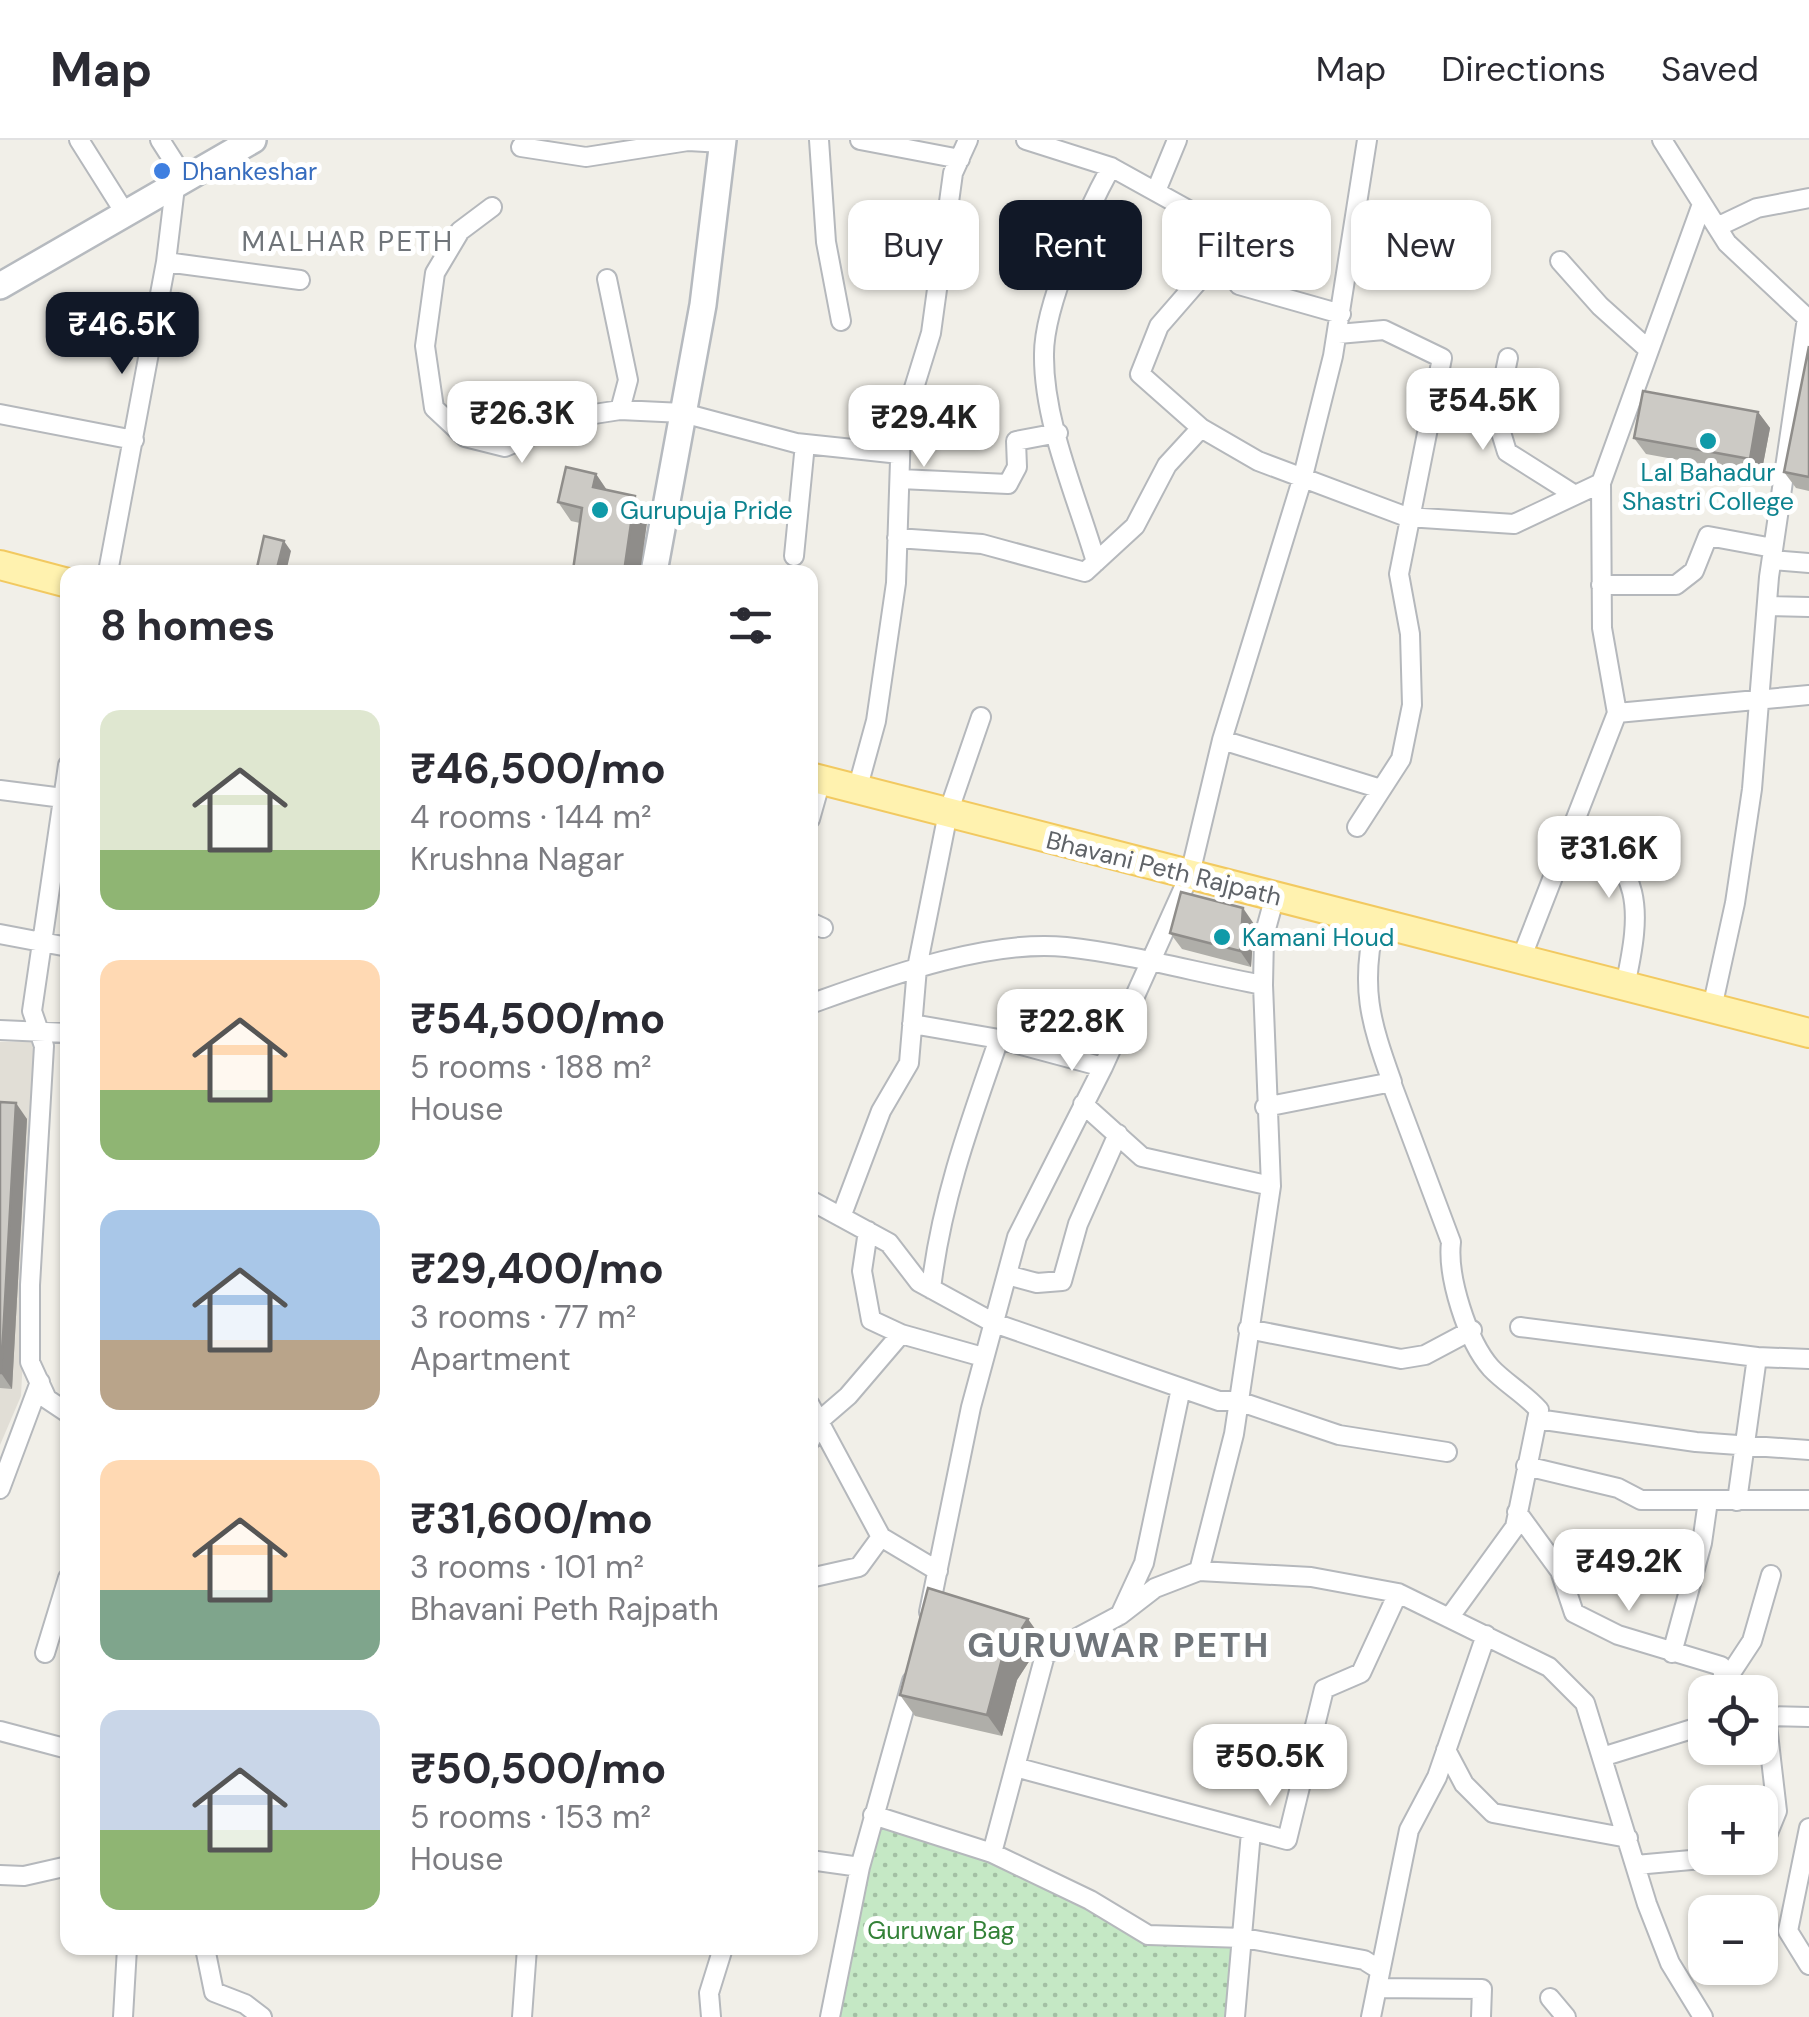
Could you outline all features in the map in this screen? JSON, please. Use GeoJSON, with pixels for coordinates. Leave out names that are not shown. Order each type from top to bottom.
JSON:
{"type":"FeatureCollection","features":[{"type":"Feature","properties":{"kind":"main road"},"geometry":{"type":"LineString","coordinates":[[0,286],[253,140]]}},
{"type":"Feature","properties":{"kind":"main road"},"geometry":{"type":"LineString","coordinates":[[655,565],[702,305],[723,141]]}},
{"type":"Feature","properties":{"kind":"main road"},"geometry":{"type":"LineString","coordinates":[[0,565],[60,582]]}},
{"type":"Feature","properties":{"kind":"main road","name":"Bhavani Peth Rajpath"},"geometry":{"type":"LineString","coordinates":[[818,780],[1809,1033]]}},
{"type":"Feature","properties":{"kind":"street"},"geometry":{"type":"LineString","coordinates":[[80,140],[125,212]]}},
{"type":"Feature","properties":{"kind":"street"},"geometry":{"type":"LineString","coordinates":[[109,565],[180,183],[160,140]]}},
{"type":"Feature","properties":{"kind":"street"},"geometry":{"type":"LineString","coordinates":[[819,140],[826,242],[841,322]]}},
{"type":"Feature","properties":{"kind":"street"},"geometry":{"type":"LineString","coordinates":[[860,140],[960,158]]}},
{"type":"Feature","properties":{"kind":"street"},"geometry":{"type":"LineString","coordinates":[[857,790],[876,721],[896,584],[901,430],[931,333],[953,173],[968,140]]}},
{"type":"Feature","properties":{"kind":"street"},"geometry":{"type":"LineString","coordinates":[[1026,140],[1111,167],[1172,200]]}},
{"type":"Feature","properties":{"kind":"street"},"geometry":{"type":"LineString","coordinates":[[1156,191],[1177,140]]}},
{"type":"Feature","properties":{"kind":"street"},"geometry":{"type":"LineString","coordinates":[[926,1628],[983,1357],[1017,1237],[1103,1067],[1190,874],[1222,740],[1302,480],[1338,334],[1367,140]]}},
{"type":"Feature","properties":{"kind":"street"},"geometry":{"type":"LineString","coordinates":[[1662,140],[1727,243],[1808,315],[1772,554],[1761,699],[1736,903],[1712,1008]]}},
{"type":"Feature","properties":{"kind":"street"},"geometry":{"type":"LineString","coordinates":[[522,147],[586,157],[688,141],[723,141]]}},
{"type":"Feature","properties":{"kind":"street"},"geometry":{"type":"LineString","coordinates":[[1096,562],[1045,383],[1048,324],[1092,201],[1111,167]]}},
{"type":"Feature","properties":{"kind":"street"},"geometry":{"type":"LineString","coordinates":[[1718,228],[1757,208],[1809,198]]}},
{"type":"Feature","properties":{"kind":"street"},"geometry":{"type":"LineString","coordinates":[[1521,959],[1617,713],[1602,628],[1601,483],[1702,204]]}},
{"type":"Feature","properties":{"kind":"street"},"geometry":{"type":"LineString","coordinates":[[492,208],[460,231],[435,273],[425,346],[434,408],[465,437],[505,447],[575,417],[620,410],[683,414],[805,444],[900,454]]}},
{"type":"Feature","properties":{"kind":"street"},"geometry":{"type":"LineString","coordinates":[[1560,260],[1600,306],[1649,350]]}},
{"type":"Feature","properties":{"kind":"street"},"geometry":{"type":"LineString","coordinates":[[166,262],[300,280]]}},
{"type":"Feature","properties":{"kind":"street"},"geometry":{"type":"LineString","coordinates":[[607,279],[628,380],[620,410]]}},
{"type":"Feature","properties":{"kind":"street"},"geometry":{"type":"LineString","coordinates":[[1190,290],[1159,326],[1140,374],[1201,428],[1302,480],[1407,517],[1514,524],[1601,483]]}},
{"type":"Feature","properties":{"kind":"street"},"geometry":{"type":"LineString","coordinates":[[1259,290],[1341,314]]}},
{"type":"Feature","properties":{"kind":"street"},"geometry":{"type":"LineString","coordinates":[[1338,334],[1384,330],[1442,358],[1398,574],[1410,634],[1412,705],[1400,759],[1356,827]]}},
{"type":"Feature","properties":{"kind":"street"},"geometry":{"type":"LineString","coordinates":[[1508,358],[1496,416],[1507,452],[1575,495]]}},
{"type":"Feature","properties":{"kind":"street"},"geometry":{"type":"LineString","coordinates":[[0,414],[134,440]]}},
{"type":"Feature","properties":{"kind":"street"},"geometry":{"type":"LineString","coordinates":[[897,538],[982,544],[1085,572],[1135,526],[1167,464],[1201,428]]}},
{"type":"Feature","properties":{"kind":"street"},"geometry":{"type":"LineString","coordinates":[[900,479],[1008,484],[1018,467],[1016,440],[1058,434]]}},
{"type":"Feature","properties":{"kind":"street"},"geometry":{"type":"LineString","coordinates":[[794,556],[805,444]]}},
{"type":"Feature","properties":{"kind":"street"},"geometry":{"type":"LineString","coordinates":[[1601,585],[1676,585],[1694,570],[1708,536],[1809,563]]}},
{"type":"Feature","properties":{"kind":"street"},"geometry":{"type":"LineString","coordinates":[[1767,606],[1809,607]]}},
{"type":"Feature","properties":{"kind":"street"},"geometry":{"type":"LineString","coordinates":[[1617,713],[1809,694]]}},
{"type":"Feature","properties":{"kind":"street"},"geometry":{"type":"LineString","coordinates":[[841,1217],[880,1111],[909,1063],[917,968],[948,813],[981,717]]}},
{"type":"Feature","properties":{"kind":"street"},"geometry":{"type":"LineString","coordinates":[[1222,740],[1381,789]]}},
{"type":"Feature","properties":{"kind":"street"},"geometry":{"type":"LineString","coordinates":[[0,790],[60,798]]}},
{"type":"Feature","properties":{"kind":"street"},"geometry":{"type":"LineString","coordinates":[[60,812],[32,1011],[44,1063],[30,1285],[30,1362],[47,1399],[60,1408]]}},
{"type":"Feature","properties":{"kind":"street"},"geometry":{"type":"LineString","coordinates":[[1574,822],[1620,858],[1631,880],[1633,949],[1625,986]]}},
{"type":"Feature","properties":{"kind":"street"},"geometry":{"type":"LineString","coordinates":[[1199,1571],[1238,1401],[1270,1186],[1265,1108],[1264,936],[1275,896]]}},
{"type":"Feature","properties":{"kind":"street"},"geometry":{"type":"LineString","coordinates":[[1375,922],[1368,954],[1368,1016],[1451,1242],[1448,1270],[1490,1367],[1539,1410],[1514,1526],[1449,1618]]}},
{"type":"Feature","properties":{"kind":"street"},"geometry":{"type":"LineString","coordinates":[[0,934],[60,945]]}},
{"type":"Feature","properties":{"kind":"street"},"geometry":{"type":"LineString","coordinates":[[818,1001],[917,968],[981,954],[1063,946],[1264,985]]}},
{"type":"Feature","properties":{"kind":"street"},"geometry":{"type":"LineString","coordinates":[[912,1024],[1000,1038],[1103,1067]]}},
{"type":"Feature","properties":{"kind":"street"},"geometry":{"type":"LineString","coordinates":[[0,1030],[60,1033]]}},
{"type":"Feature","properties":{"kind":"street"},"geometry":{"type":"LineString","coordinates":[[931,1289],[938,1230],[958,1154],[1000,1038]]}},
{"type":"Feature","properties":{"kind":"street"},"geometry":{"type":"LineString","coordinates":[[1265,1108],[1391,1082]]}},
{"type":"Feature","properties":{"kind":"street"},"geometry":{"type":"LineString","coordinates":[[1083,1104],[1142,1158],[1270,1186]]}},
{"type":"Feature","properties":{"kind":"street"},"geometry":{"type":"LineString","coordinates":[[1007,1275],[1037,1283],[1062,1282],[1078,1224],[1118,1134]]}},
{"type":"Feature","properties":{"kind":"street"},"geometry":{"type":"LineString","coordinates":[[818,1204],[890,1242],[919,1282],[994,1323],[1218,1401],[1238,1401],[1339,1435],[1446,1452]]}},
{"type":"Feature","properties":{"kind":"street"},"geometry":{"type":"LineString","coordinates":[[868,1231],[862,1271],[871,1320],[902,1334],[983,1357]]}},
{"type":"Feature","properties":{"kind":"street"},"geometry":{"type":"LineString","coordinates":[[1520,1327],[1757,1357],[1809,1359]]}},
{"type":"Feature","properties":{"kind":"street"},"geometry":{"type":"LineString","coordinates":[[1248,1329],[1401,1358],[1424,1355],[1472,1330]]}},
{"type":"Feature","properties":{"kind":"street"},"geometry":{"type":"LineString","coordinates":[[818,1411],[848,1396],[902,1334]]}},
{"type":"Feature","properties":{"kind":"street"},"geometry":{"type":"LineString","coordinates":[[1738,1501],[1757,1357]]}},
{"type":"Feature","properties":{"kind":"street"},"geometry":{"type":"LineString","coordinates":[[0,1489],[40,1382]]}},
{"type":"Feature","properties":{"kind":"street"},"geometry":{"type":"LineString","coordinates":[[1120,1615],[1144,1563],[1181,1388]]}},
{"type":"Feature","properties":{"kind":"street"},"geometry":{"type":"LineString","coordinates":[[818,1419],[881,1537],[938,1571]]}},
{"type":"Feature","properties":{"kind":"street"},"geometry":{"type":"LineString","coordinates":[[1537,1419],[1809,1450]]}},
{"type":"Feature","properties":{"kind":"street"},"geometry":{"type":"LineString","coordinates":[[1526,1466],[1618,1488],[1641,1500],[1809,1500]]}},
{"type":"Feature","properties":{"kind":"street"},"geometry":{"type":"LineString","coordinates":[[1672,1653],[1702,1542],[1708,1501]]}},
{"type":"Feature","properties":{"kind":"street"},"geometry":{"type":"LineString","coordinates":[[1517,1512],[1560,1571],[1574,1613],[1672,1653],[1721,1666],[1723,1675]]}},
{"type":"Feature","properties":{"kind":"street"},"geometry":{"type":"LineString","coordinates":[[818,1576],[858,1567],[881,1537]]}},
{"type":"Feature","properties":{"kind":"street"},"geometry":{"type":"LineString","coordinates":[[992,1853],[1045,1655],[1120,1615],[1154,1588],[1199,1571],[1311,1577],[1398,1594],[1550,1666],[1585,1703],[1670,1963],[1703,2017]]}},
{"type":"Feature","properties":{"kind":"street"},"geometry":{"type":"LineString","coordinates":[[1734,1675],[1752,1641],[1771,1575]]}},
{"type":"Feature","properties":{"kind":"street"},"geometry":{"type":"LineString","coordinates":[[1015,1766],[1287,1840],[1324,1688],[1362,1672],[1398,1594]]}},
{"type":"Feature","properties":{"kind":"street"},"geometry":{"type":"LineString","coordinates":[[46,1653],[60,1605]]}},
{"type":"Feature","properties":{"kind":"street"},"geometry":{"type":"LineString","coordinates":[[1372,2017],[1409,1830],[1446,1750],[1486,1635]]}},
{"type":"Feature","properties":{"kind":"street"},"geometry":{"type":"LineString","coordinates":[[830,2017],[873,1814],[916,1665]]}},
{"type":"Feature","properties":{"kind":"street"},"geometry":{"type":"LineString","coordinates":[[1778,1716],[1809,1717]]}},
{"type":"Feature","properties":{"kind":"street"},"geometry":{"type":"LineString","coordinates":[[1602,1756],[1688,1730]]}},
{"type":"Feature","properties":{"kind":"street"},"geometry":{"type":"LineString","coordinates":[[0,1731],[60,1747]]}},
{"type":"Feature","properties":{"kind":"street"},"geometry":{"type":"LineString","coordinates":[[1446,1750],[1464,1784],[1493,1813],[1628,1838]]}},
{"type":"Feature","properties":{"kind":"street"},"geometry":{"type":"LineString","coordinates":[[873,1814],[992,1853],[1148,1935],[1244,1938],[1364,1960],[1379,1979],[1482,1988],[1480,2017]]}},
{"type":"Feature","properties":{"kind":"street"},"geometry":{"type":"LineString","coordinates":[[1809,1828],[1788,1932],[1809,1964]]}},
{"type":"Feature","properties":{"kind":"street"},"geometry":{"type":"LineString","coordinates":[[1236,2017],[1251,1832]]}},
{"type":"Feature","properties":{"kind":"street"},"geometry":{"type":"LineString","coordinates":[[1636,1865],[1688,1860]]}},
{"type":"Feature","properties":{"kind":"street"},"geometry":{"type":"LineString","coordinates":[[818,1861],[860,1868]]}},
{"type":"Feature","properties":{"kind":"street"},"geometry":{"type":"LineString","coordinates":[[0,1875],[24,1876],[60,1868]]}},
{"type":"Feature","properties":{"kind":"street"},"geometry":{"type":"LineString","coordinates":[[123,2017],[127,1955]]}},
{"type":"Feature","properties":{"kind":"street"},"geometry":{"type":"LineString","coordinates":[[206,1955],[214,1992],[245,2004],[262,2017]]}},
{"type":"Feature","properties":{"kind":"street"},"geometry":{"type":"LineString","coordinates":[[522,2017],[526,1955]]}},
{"type":"Feature","properties":{"kind":"street"},"geometry":{"type":"LineString","coordinates":[[711,2017],[708,1994],[721,1955]]}},
{"type":"Feature","properties":{"kind":"street"},"geometry":{"type":"LineString","coordinates":[[1550,1998],[1566,2017]]}},
{"type":"Feature","properties":{"kind":"shaded area"},"geometry":{"type":"Polygon","coordinates":[[[0,1042],[35,1042],[36,1104],[21,1396],[0,1445],[0,1042]]]}},
{"type":"Feature","properties":{"kind":"green space","name":"Guruwar Bag"},"geometry":{"type":"Polygon","coordinates":[[[876,1817],[992,1853],[1148,1935],[1238,1938],[1228,2017],[825,2017],[876,1817]]]}},
{"type":"Feature","properties":{"kind":"building"},"geometry":{"type":"Polygon","coordinates":[[[1809,346],[1809,477],[1784,472],[1809,346]]]}},
{"type":"Feature","properties":{"kind":"building","name":"Lal Bahadur Shastri College"},"geometry":{"type":"Polygon","coordinates":[[[1643,391],[1758,412],[1750,459],[1634,438],[1643,391]]]}},
{"type":"Feature","properties":{"kind":"building"},"geometry":{"type":"Polygon","coordinates":[[[566,467],[596,474],[593,487],[635,496],[625,565],[574,565],[582,508],[558,502],[566,467]]]}},
{"type":"Feature","properties":{"kind":"building"},"geometry":{"type":"Polygon","coordinates":[[[264,536],[284,541],[278,565],[258,565],[264,536]]]}},
{"type":"Feature","properties":{"kind":"building"},"geometry":{"type":"Polygon","coordinates":[[[1181,892],[1243,908],[1240,951],[1170,933],[1181,892]]]}},
{"type":"Feature","properties":{"kind":"building"},"geometry":{"type":"Polygon","coordinates":[[[0,1102],[16,1103],[1,1373],[0,1373],[0,1102]]]}},
{"type":"Feature","properties":{"kind":"building"},"geometry":{"type":"Polygon","coordinates":[[[928,1588],[1028,1619],[1002,1659],[987,1715],[900,1695],[928,1588]]]}},
{"type":"Feature","properties":{"kind":"place","name":"Dhankeshar"},"geometry":{"type":"Point","coordinates":[162,171]}},
{"type":"Feature","properties":{"kind":"place","name":"Lal Bahadur Shastri College"},"geometry":{"type":"Point","coordinates":[1708,441]}},
{"type":"Feature","properties":{"kind":"place","name":"Gurupuja Pride"},"geometry":{"type":"Point","coordinates":[600,510]}},
{"type":"Feature","properties":{"kind":"place","name":"Kamani Houd"},"geometry":{"type":"Point","coordinates":[1222,937]}},
{"type":"Feature","properties":{"kind":"district","name":"MALHAR PETH"},"geometry":{"type":"Point","coordinates":[348,241]}},
{"type":"Feature","properties":{"kind":"district","name":"GURUWAR PETH"},"geometry":{"type":"Point","coordinates":[1119,1645]}}]}
